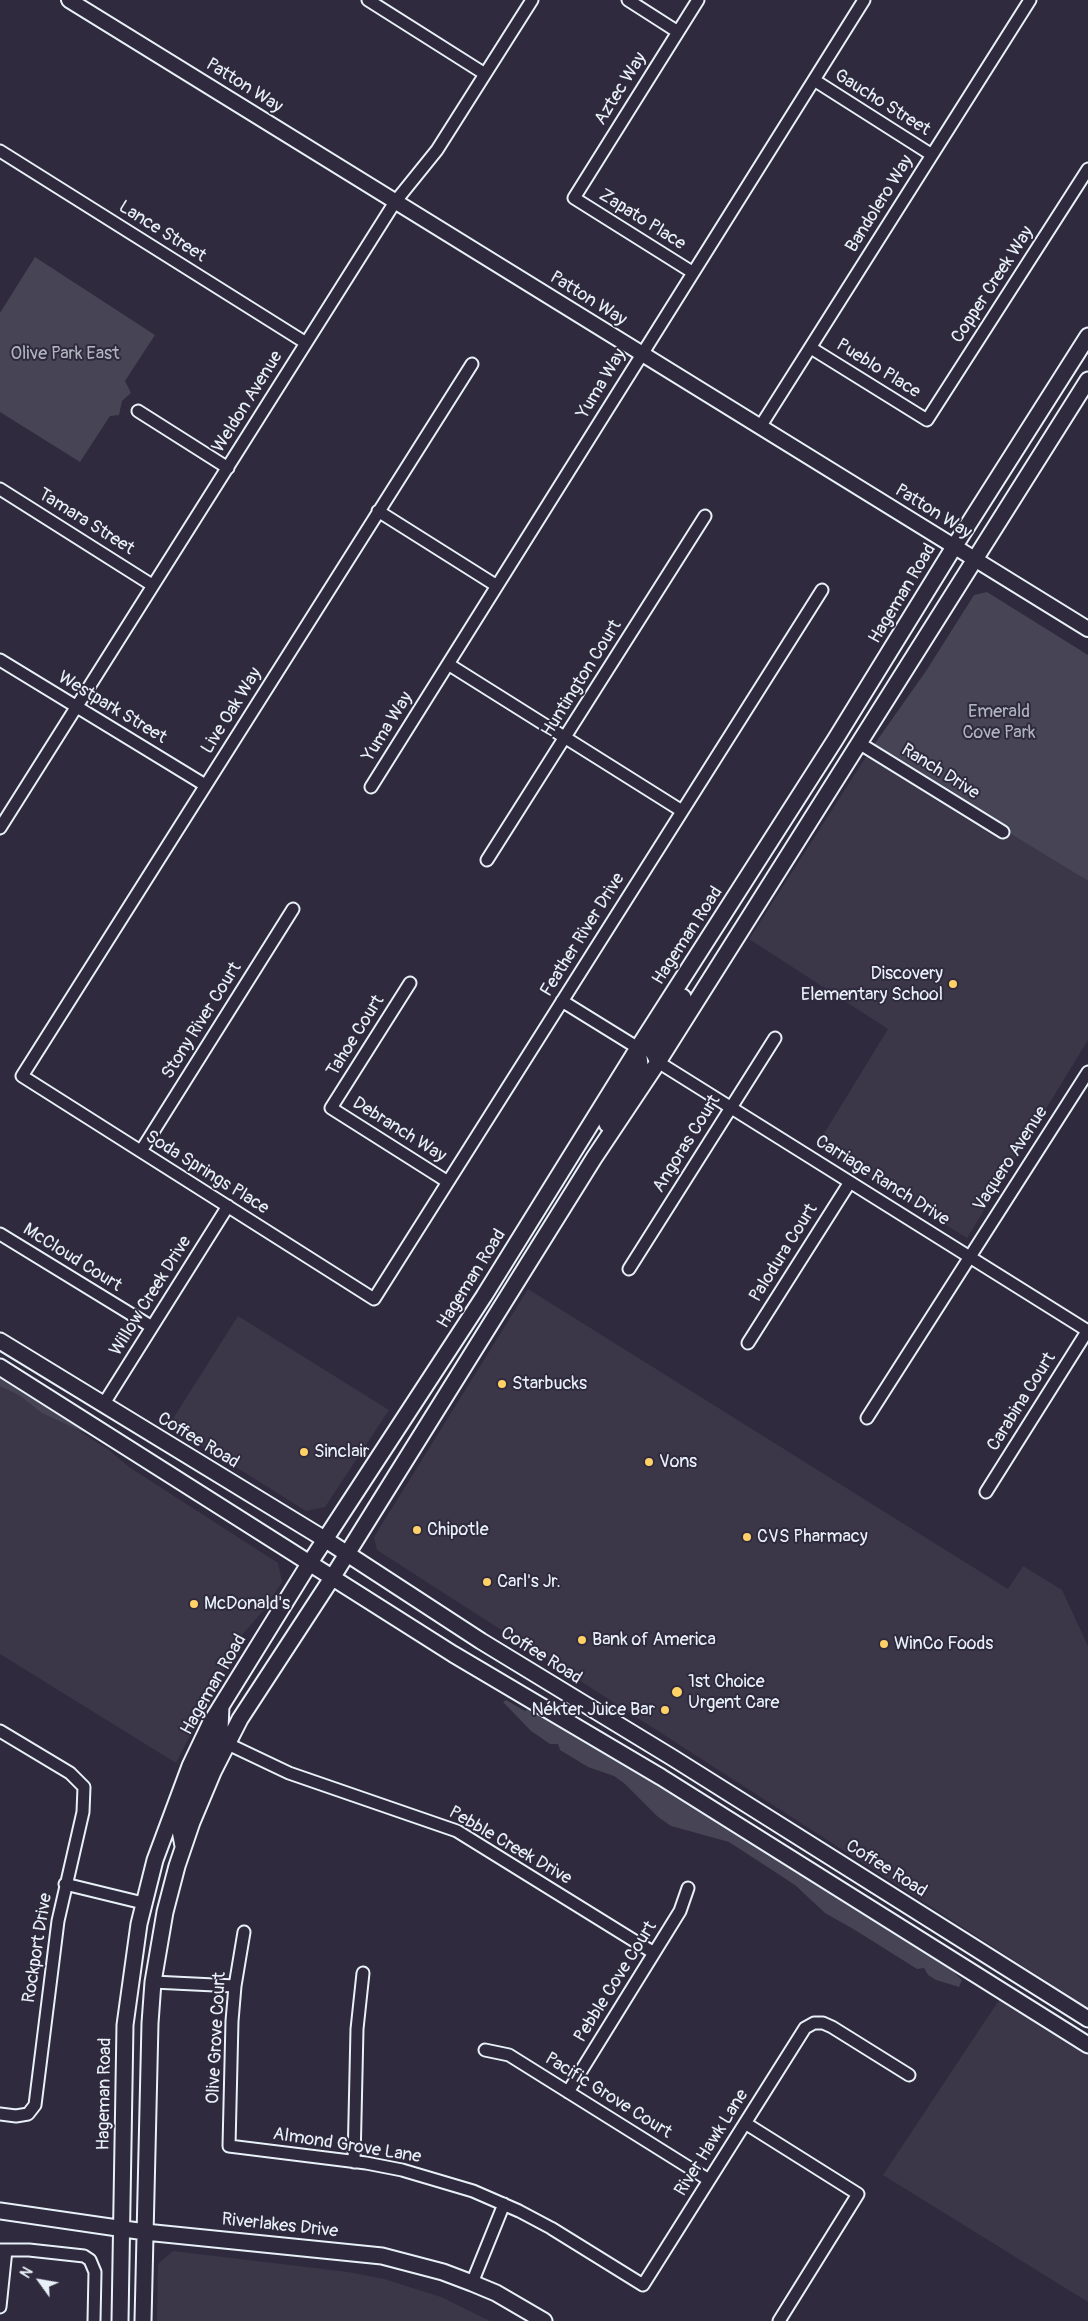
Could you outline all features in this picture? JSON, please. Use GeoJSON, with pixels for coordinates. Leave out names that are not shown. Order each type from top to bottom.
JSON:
{"type":"FeatureCollection","features":[{"type":"Feature","properties":{"kind":"main road","name":"Hageman Road"},"geometry":{"type":"LineString","coordinates":[[120,2321],[125,2025],[143,1904],[155,1860],[190,1766],[221,1705],[484,1296],[638,1048],[836,740],[954,546],[1088,336]]}},
{"type":"Feature","properties":{"kind":"main road"},"geometry":{"type":"LineString","coordinates":[[143,2321],[150,2023],[153,1982],[165,1912],[183,1848],[213,1772],[240,1719],[332,1578],[594,1158],[658,1062],[1088,380]]}},
{"type":"Feature","properties":{"kind":"main road"},"geometry":{"type":"LineString","coordinates":[[658,1062],[651,1048],[686,993],[689,969]]}},
{"type":"Feature","properties":{"kind":"main road"},"geometry":{"type":"LineString","coordinates":[[594,1158],[611,1114],[640,1065],[638,1048]]}},
{"type":"Feature","properties":{"kind":"main road"},"geometry":{"type":"LineString","coordinates":[[445,1398],[442,1382],[475,1325],[484,1296]]}},
{"type":"Feature","properties":{"kind":"main road","name":"Coffee Road"},"geometry":{"type":"LineString","coordinates":[[0,1341],[326,1540],[481,1640],[673,1758],[1088,2019]]}},
{"type":"Feature","properties":{"kind":"main road"},"geometry":{"type":"LineString","coordinates":[[0,1353],[33,1373],[48,1371]]}},
{"type":"Feature","properties":{"kind":"main road"},"geometry":{"type":"LineString","coordinates":[[0,1367],[453,1654],[677,1786],[1088,2045]]}},
{"type":"Feature","properties":{"kind":"main road"},"geometry":{"type":"LineString","coordinates":[[183,1848],[179,1825],[190,1792],[220,1730],[221,1705]]}},
{"type":"Feature","properties":{"kind":"main road"},"geometry":{"type":"LineString","coordinates":[[143,1904],[147,1930],[144,1961],[153,1982]]}},
{"type":"Feature","properties":{"kind":"main road","name":"Riverlakes Drive"},"geometry":{"type":"LineString","coordinates":[[0,2211],[145,2232],[382,2256],[428,2267],[472,2283],[496,2293],[544,2321]]}},
{"type":"Feature","properties":{"kind":"street","name":"Patton Way"},"geometry":{"type":"LineString","coordinates":[[69,0],[1088,629]]}},
{"type":"Feature","properties":{"kind":"street"},"geometry":{"type":"LineString","coordinates":[[368,0],[485,74]]}},
{"type":"Feature","properties":{"kind":"street","name":"Weldon Avenue"},"geometry":{"type":"LineString","coordinates":[[1,824],[395,202],[437,150],[532,0]]}},
{"type":"Feature","properties":{"kind":"street"},"geometry":{"type":"LineString","coordinates":[[628,0],[678,32]]}},
{"type":"Feature","properties":{"kind":"street","name":"Aztec Way"},"geometry":{"type":"LineString","coordinates":[[574,198],[698,0]]}},
{"type":"Feature","properties":{"kind":"street","name":"Yuma Way"},"geometry":{"type":"LineString","coordinates":[[371,787],[641,353],[864,0]]}},
{"type":"Feature","properties":{"kind":"street","name":"Bandolero Way"},"geometry":{"type":"LineString","coordinates":[[760,427],[1030,0]]}},
{"type":"Feature","properties":{"kind":"street","name":"Gaucho Street"},"geometry":{"type":"LineString","coordinates":[[814,80],[932,155]]}},
{"type":"Feature","properties":{"kind":"street","name":"Lance Street"},"geometry":{"type":"LineString","coordinates":[[0,151],[306,342]]}},
{"type":"Feature","properties":{"kind":"street","name":"Copper Creek Way"},"geometry":{"type":"LineString","coordinates":[[927,420],[1088,169]]}},
{"type":"Feature","properties":{"kind":"street","name":"Zapato Place"},"geometry":{"type":"LineString","coordinates":[[574,198],[692,272]]}},
{"type":"Feature","properties":{"kind":"street","name":"Pueblo Place"},"geometry":{"type":"LineString","coordinates":[[811,348],[927,420]]}},
{"type":"Feature","properties":{"kind":"street","name":"Live Oak Way"},"geometry":{"type":"LineString","coordinates":[[22,1076],[472,364]]}},
{"type":"Feature","properties":{"kind":"street"},"geometry":{"type":"LineString","coordinates":[[138,411],[228,468]]}},
{"type":"Feature","properties":{"kind":"street","name":"Tamara Street"},"geometry":{"type":"LineString","coordinates":[[0,489],[152,585]]}},
{"type":"Feature","properties":{"kind":"street"},"geometry":{"type":"LineString","coordinates":[[378,511],[497,586]]}},
{"type":"Feature","properties":{"kind":"street","name":"Huntington Court"},"geometry":{"type":"LineString","coordinates":[[487,860],[705,516]]}},
{"type":"Feature","properties":{"kind":"street","name":"Feather River Drive"},"geometry":{"type":"LineString","coordinates":[[374,1299],[822,590]]}},
{"type":"Feature","properties":{"kind":"street","name":"Westpark Street"},"geometry":{"type":"LineString","coordinates":[[0,660],[205,785]]}},
{"type":"Feature","properties":{"kind":"street"},"geometry":{"type":"LineString","coordinates":[[448,664],[682,811]]}},
{"type":"Feature","properties":{"kind":"street","name":"Ranch Drive"},"geometry":{"type":"LineString","coordinates":[[859,743],[1003,832]]}},
{"type":"Feature","properties":{"kind":"street","name":"Stony River Court"},"geometry":{"type":"LineString","coordinates":[[141,1151],[293,910]]}},
{"type":"Feature","properties":{"kind":"street","name":"Tahoe Court"},"geometry":{"type":"LineString","coordinates":[[331,1108],[410,983]]}},
{"type":"Feature","properties":{"kind":"street"},"geometry":{"type":"LineString","coordinates":[[562,1001],[638,1048]]}},
{"type":"Feature","properties":{"kind":"street","name":"Angoras Court"},"geometry":{"type":"LineString","coordinates":[[629,1269],[775,1038]]}},
{"type":"Feature","properties":{"kind":"street","name":"Carriage Ranch Drive"},"geometry":{"type":"LineString","coordinates":[[658,1062],[1088,1330]]}},
{"type":"Feature","properties":{"kind":"street","name":"Vaquero Avenue"},"geometry":{"type":"LineString","coordinates":[[867,1418],[1088,1072]]}},
{"type":"Feature","properties":{"kind":"street","name":"Soda Springs Place"},"geometry":{"type":"LineString","coordinates":[[22,1076],[374,1299]]}},
{"type":"Feature","properties":{"kind":"street","name":"Debranch Way"},"geometry":{"type":"LineString","coordinates":[[331,1108],[448,1182]]}},
{"type":"Feature","properties":{"kind":"street","name":"Palodura Court"},"geometry":{"type":"LineString","coordinates":[[748,1343],[850,1182]]}},
{"type":"Feature","properties":{"kind":"street","name":"Willow Creek Drive"},"geometry":{"type":"LineString","coordinates":[[103,1405],[228,1206]]}},
{"type":"Feature","properties":{"kind":"street","name":"McCloud Court"},"geometry":{"type":"LineString","coordinates":[[0,1234],[152,1327]]}},
{"type":"Feature","properties":{"kind":"street","name":"Carabina Court"},"geometry":{"type":"LineString","coordinates":[[986,1492],[1088,1330]]}},
{"type":"Feature","properties":{"kind":"street","name":"Rockport Drive"},"geometry":{"type":"LineString","coordinates":[[0,1730],[70,1773],[84,1787],[83,1812],[65,1884],[52,1961],[35,2105],[28,2114],[16,2116],[0,2114]]}},
{"type":"Feature","properties":{"kind":"street","name":"Pebble Creek Drive"},"geometry":{"type":"LineString","coordinates":[[228,1744],[289,1773],[457,1831],[654,1953]]}},
{"type":"Feature","properties":{"kind":"street"},"geometry":{"type":"LineString","coordinates":[[65,1884],[143,1904]]}},
{"type":"Feature","properties":{"kind":"street","name":"Pebble Cove Court"},"geometry":{"type":"LineString","coordinates":[[568,2092],[680,1912],[688,1888]]}},
{"type":"Feature","properties":{"kind":"street","name":"Olive Grove Court"},"geometry":{"type":"LineString","coordinates":[[229,2146],[232,2021],[235,1986],[244,1932]]}},
{"type":"Feature","properties":{"kind":"street"},"geometry":{"type":"LineString","coordinates":[[354,2162],[357,2029],[363,1973]]}},
{"type":"Feature","properties":{"kind":"street"},"geometry":{"type":"LineString","coordinates":[[153,1982],[235,1986]]}},
{"type":"Feature","properties":{"kind":"street","name":"River Hawk Lane"},"geometry":{"type":"LineString","coordinates":[[643,2285],[805,2028],[814,2023],[823,2023],[909,2074]]}},
{"type":"Feature","properties":{"kind":"street","name":"Pacific Grove Court"},"geometry":{"type":"LineString","coordinates":[[485,2050],[509,2054],[709,2180]]}},
{"type":"Feature","properties":{"kind":"street"},"geometry":{"type":"LineString","coordinates":[[745,2123],[858,2194],[779,2321]]}},
{"type":"Feature","properties":{"kind":"street","name":"Almond Grove Lane"},"geometry":{"type":"LineString","coordinates":[[229,2146],[354,2162],[402,2170],[438,2179],[504,2204],[551,2228],[643,2285]]}},
{"type":"Feature","properties":{"kind":"street"},"geometry":{"type":"LineString","coordinates":[[472,2283],[504,2204]]}},
{"type":"Feature","properties":{"kind":"street"},"geometry":{"type":"LineString","coordinates":[[0,2307],[3,2250],[29,2250],[84,2256],[90,2260],[95,2272],[94,2321]]}},
{"type":"Feature","properties":{"kind":"shaded area","name":"Discovery Elementary School"},"geometry":{"type":"Polygon","coordinates":[[[871,749],[1088,881],[1088,1040],[967,1238],[817,1145],[888,1029],[749,939],[871,749]]]}},
{"type":"Feature","properties":{"kind":"shaded area"},"geometry":{"type":"Polygon","coordinates":[[[528,1289],[1008,1589],[1023,1566],[1062,1590],[1088,1646],[1088,2008],[377,1550],[374,1537],[528,1289]]]}},
{"type":"Feature","properties":{"kind":"shaded area"},"geometry":{"type":"Polygon","coordinates":[[[238,1316],[389,1410],[325,1507],[306,1511],[169,1425],[238,1316]]]}},
{"type":"Feature","properties":{"kind":"shaded area"},"geometry":{"type":"Polygon","coordinates":[[[0,1380],[109,1450],[129,1467],[278,1563],[282,1582],[263,1611],[242,1635],[176,1763],[0,1654],[0,1380]]]}},
{"type":"Feature","properties":{"kind":"shaded area"},"geometry":{"type":"Polygon","coordinates":[[[1001,1997],[1088,2052],[1088,2302],[883,2175],[1001,1997]]]}},
{"type":"Feature","properties":{"kind":"shaded area"},"geometry":{"type":"Polygon","coordinates":[[[173,2251],[348,2272],[384,2279],[441,2297],[490,2321],[157,2321],[158,2264],[173,2251]]]}},
{"type":"Feature","properties":{"kind":"green space","name":"Olive Park East"},"geometry":{"type":"Polygon","coordinates":[[[35,257],[155,335],[125,381],[131,393],[122,401],[119,415],[110,416],[80,462],[0,412],[0,313],[35,257]]]}},
{"type":"Feature","properties":{"kind":"green space","name":"Emerald Cove Park"},"geometry":{"type":"Polygon","coordinates":[[[987,592],[1088,655],[1088,881],[871,749],[926,671],[974,595],[987,592]]]}},
{"type":"Feature","properties":{"kind":"green space"},"geometry":{"type":"Polygon","coordinates":[[[0,1377],[92,1436],[42,1413],[19,1395],[0,1386],[0,1377]]]}},
{"type":"Feature","properties":{"kind":"green space"},"geometry":{"type":"Polygon","coordinates":[[[506,1700],[525,1711],[529,1708],[654,1781],[944,1963],[962,1980],[959,1987],[936,1980],[928,1975],[924,1968],[917,1969],[825,1913],[795,1885],[729,1842],[671,1826],[657,1816],[625,1784],[614,1776],[588,1767],[560,1750],[558,1744],[550,1744],[531,1731],[503,1702],[506,1700]]]}},
{"type":"Feature","properties":{"kind":"place","name":"Discovery Elementary School"},"geometry":{"type":"Point","coordinates":[953,984]}},
{"type":"Feature","properties":{"kind":"place","name":"Starbucks"},"geometry":{"type":"Point","coordinates":[502,1384]}},
{"type":"Feature","properties":{"kind":"place","name":"Sinclair"},"geometry":{"type":"Point","coordinates":[304,1452]}},
{"type":"Feature","properties":{"kind":"place","name":"Vons"},"geometry":{"type":"Point","coordinates":[649,1462]}},
{"type":"Feature","properties":{"kind":"place","name":"Chipotle"},"geometry":{"type":"Point","coordinates":[417,1530]}},
{"type":"Feature","properties":{"kind":"place","name":"CVS Pharmacy"},"geometry":{"type":"Point","coordinates":[747,1537]}},
{"type":"Feature","properties":{"kind":"place","name":"Carl's Jr."},"geometry":{"type":"Point","coordinates":[487,1582]}},
{"type":"Feature","properties":{"kind":"place","name":"McDonald's"},"geometry":{"type":"Point","coordinates":[194,1604]}},
{"type":"Feature","properties":{"kind":"place","name":"Bank of America"},"geometry":{"type":"Point","coordinates":[582,1640]}},
{"type":"Feature","properties":{"kind":"place","name":"WinCo Foods"},"geometry":{"type":"Point","coordinates":[884,1644]}},
{"type":"Feature","properties":{"kind":"place","name":"1st Choice Urgent Care"},"geometry":{"type":"Point","coordinates":[677,1692]}},
{"type":"Feature","properties":{"kind":"place","name":"Nékter Juice Bar"},"geometry":{"type":"Point","coordinates":[665,1710]}}]}
